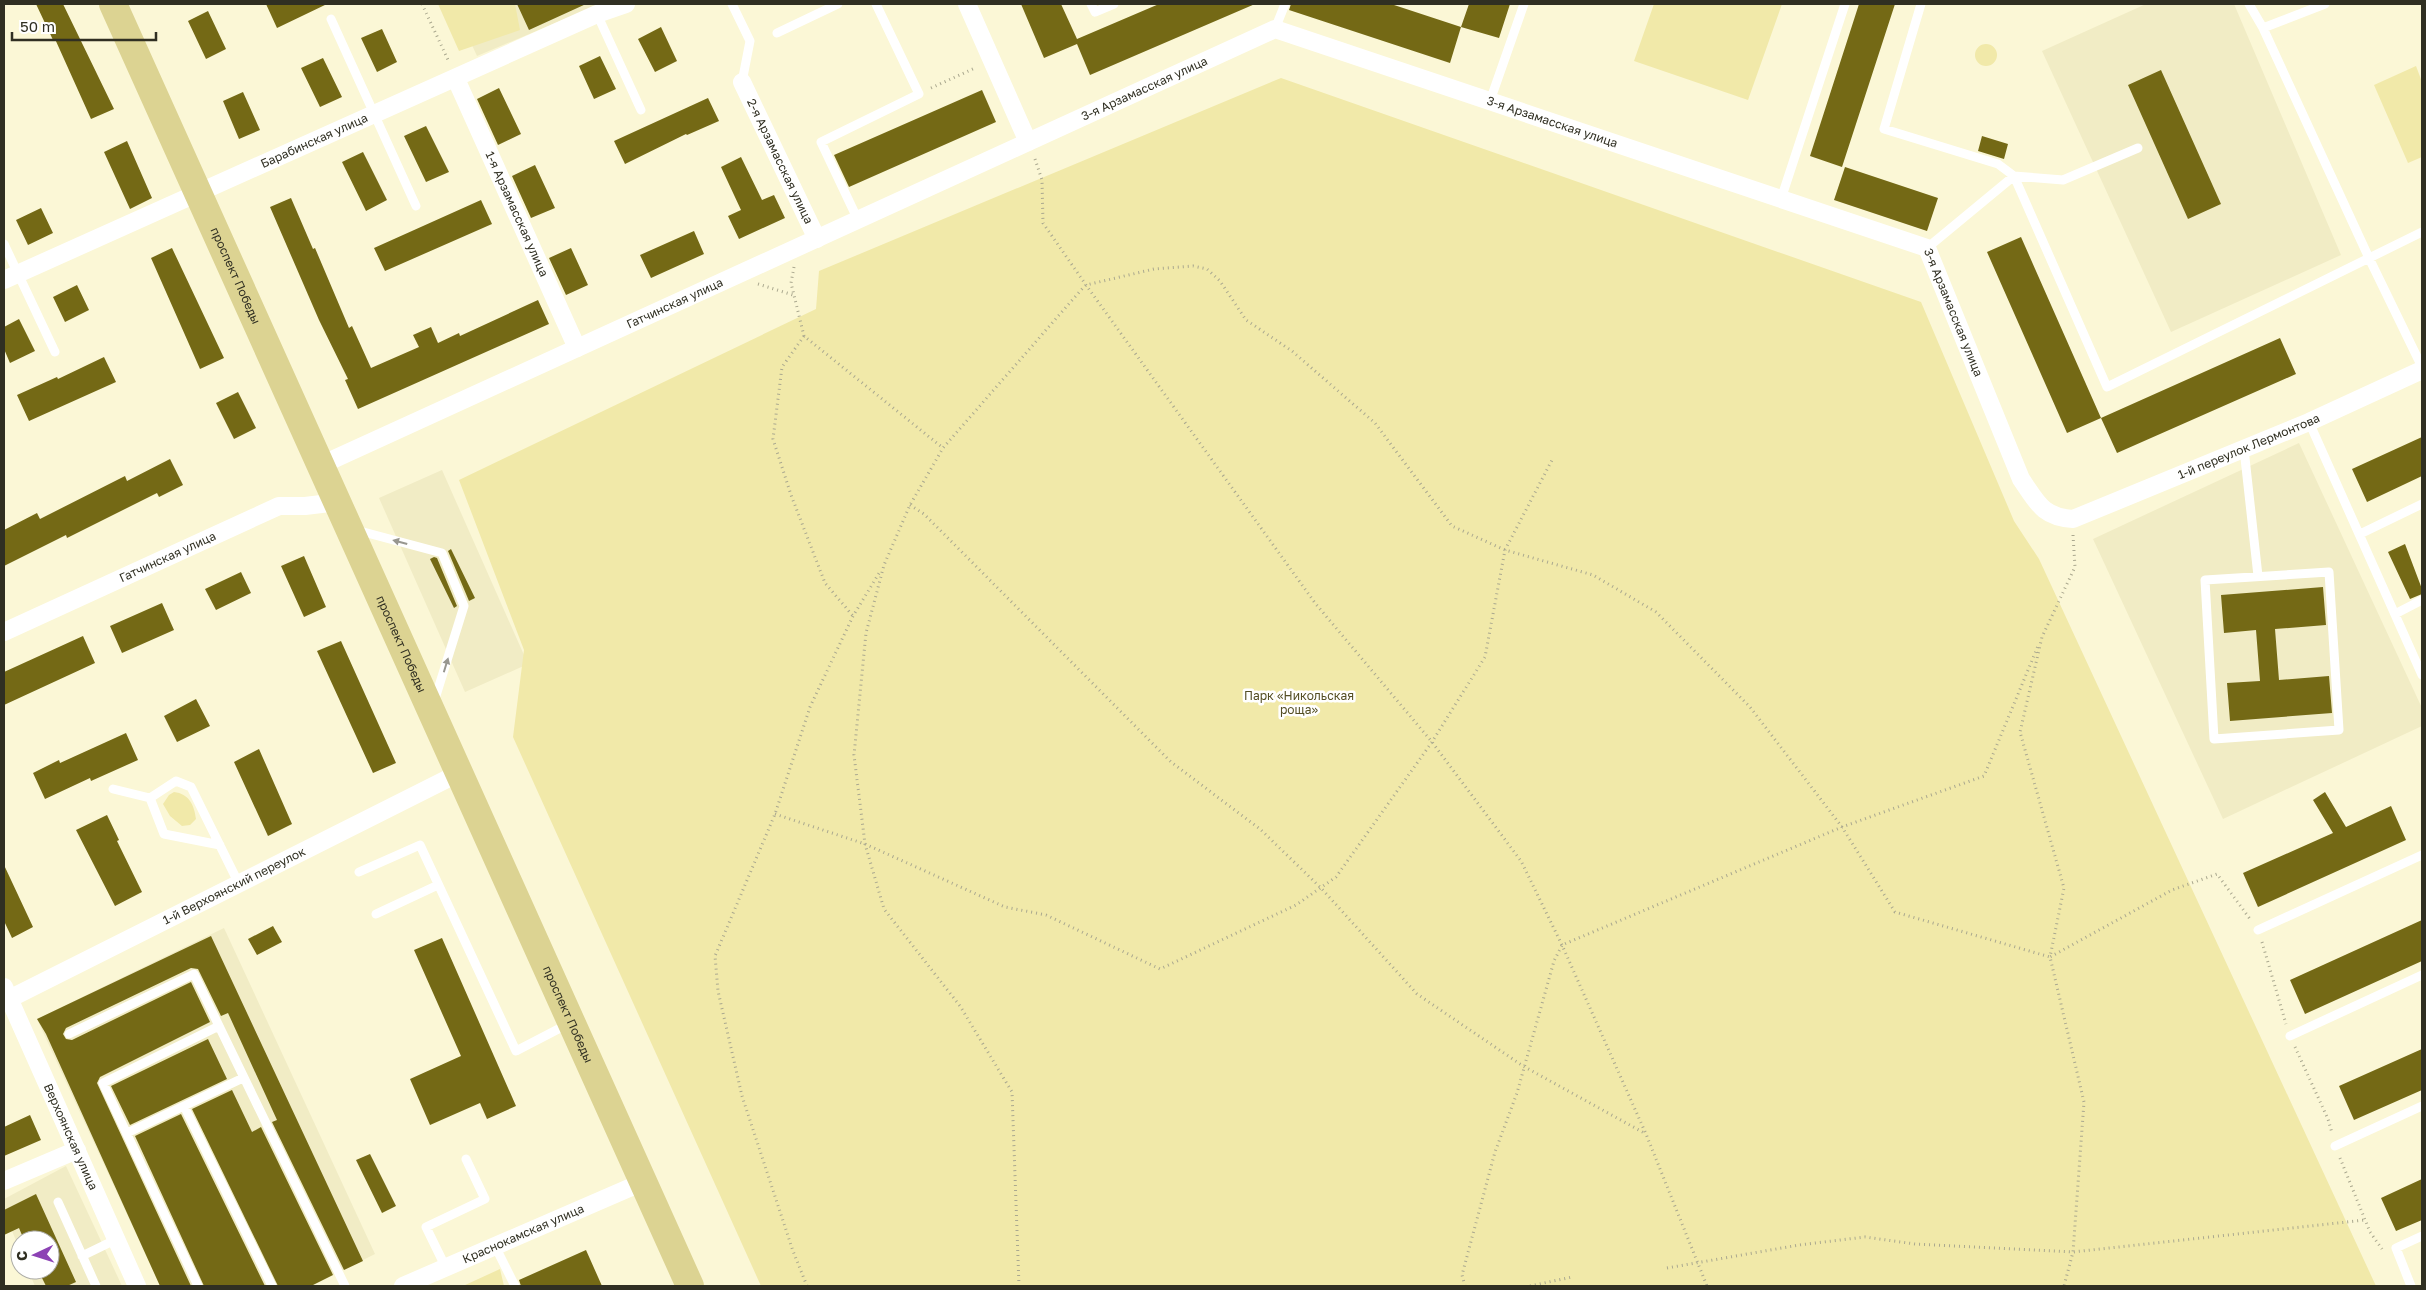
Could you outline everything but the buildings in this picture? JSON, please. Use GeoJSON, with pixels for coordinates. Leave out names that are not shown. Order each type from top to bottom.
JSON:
{"type":"FeatureCollection","features":[{"type":"Feature","properties":{"kind":"main road","name":"проспект Победы"},"geometry":{"type":"LineString","coordinates":[[113,4],[690,1286]]}},
{"type":"Feature","properties":{"kind":"street","name":"Барабинская улица"},"geometry":{"type":"LineString","coordinates":[[11,277],[597,14],[626,4]]}},
{"type":"Feature","properties":{"kind":"street"},"geometry":{"type":"LineString","coordinates":[[967,4],[1028,142]]}},
{"type":"Feature","properties":{"kind":"street","name":"3-я Арзамасская улица"},"geometry":{"type":"LineString","coordinates":[[1028,142],[1275,30],[1927,248],[2021,479],[2040,507],[2056,518],[2072,519]]}},
{"type":"Feature","properties":{"kind":"street","name":"1-я Арзамасская улица"},"geometry":{"type":"LineString","coordinates":[[456,78],[577,348]]}},
{"type":"Feature","properties":{"kind":"street","name":"2-я Арзамасская улица"},"geometry":{"type":"LineString","coordinates":[[742,82],[817,239]]}},
{"type":"Feature","properties":{"kind":"street","name":"Гатчинская улица"},"geometry":{"type":"LineString","coordinates":[[320,465],[1028,142]]}},
{"type":"Feature","properties":{"kind":"street","name":"1-й переулок Лермонтова"},"geometry":{"type":"LineString","coordinates":[[2072,519],[2309,422],[2422,369]]}},
{"type":"Feature","properties":{"kind":"street","name":"Гатчинская улица"},"geometry":{"type":"LineString","coordinates":[[4,632],[279,506],[306,506],[338,502]]}},
{"type":"Feature","properties":{"kind":"street","name":"1-й Верхоянский переулок"},"geometry":{"type":"LineString","coordinates":[[6,993],[238,882],[459,773]]}},
{"type":"Feature","properties":{"kind":"street","name":"Верхоянская улица"},"geometry":{"type":"LineString","coordinates":[[6,993],[137,1286]]}},
{"type":"Feature","properties":{"kind":"street"},"geometry":{"type":"LineString","coordinates":[[4,1180],[77,1150]]}},
{"type":"Feature","properties":{"kind":"street","name":"Краснокамская улица"},"geometry":{"type":"LineString","coordinates":[[404,1286],[643,1182]]}},
{"type":"Feature","properties":{"kind":"lane"},"geometry":{"type":"LineString","coordinates":[[732,4],[750,41],[742,82]]}},
{"type":"Feature","properties":{"kind":"lane"},"geometry":{"type":"LineString","coordinates":[[778,32],[838,4]]}},
{"type":"Feature","properties":{"kind":"lane"},"geometry":{"type":"LineString","coordinates":[[858,220],[821,142],[919,94],[876,4]]}},
{"type":"Feature","properties":{"kind":"lane"},"geometry":{"type":"LineString","coordinates":[[1091,4],[1094,12],[1114,4]]}},
{"type":"Feature","properties":{"kind":"lane"},"geometry":{"type":"LineString","coordinates":[[1275,30],[1285,4]]}},
{"type":"Feature","properties":{"kind":"lane"},"geometry":{"type":"LineString","coordinates":[[1490,101],[1524,4]]}},
{"type":"Feature","properties":{"kind":"lane"},"geometry":{"type":"LineString","coordinates":[[1781,199],[1845,4]]}},
{"type":"Feature","properties":{"kind":"lane"},"geometry":{"type":"LineString","coordinates":[[1921,4],[1884,129],[1998,164],[2014,176],[2107,388],[2422,232]]}},
{"type":"Feature","properties":{"kind":"lane"},"geometry":{"type":"LineString","coordinates":[[2248,4],[2263,28],[2422,369]]}},
{"type":"Feature","properties":{"kind":"lane"},"geometry":{"type":"LineString","coordinates":[[2263,28],[2324,4]]}},
{"type":"Feature","properties":{"kind":"lane"},"geometry":{"type":"LineString","coordinates":[[597,14],[641,110]]}},
{"type":"Feature","properties":{"kind":"lane"},"geometry":{"type":"LineString","coordinates":[[331,19],[416,206]]}},
{"type":"Feature","properties":{"kind":"lane"},"geometry":{"type":"LineString","coordinates":[[1927,248],[2014,176],[2063,180],[2138,148]]}},
{"type":"Feature","properties":{"kind":"lane"},"geometry":{"type":"LineString","coordinates":[[4,244],[11,277],[55,352]]}},
{"type":"Feature","properties":{"kind":"lane"},"geometry":{"type":"LineString","coordinates":[[2309,422],[2422,675]]}},
{"type":"Feature","properties":{"kind":"lane"},"geometry":{"type":"LineString","coordinates":[[2244,449],[2258,576]]}},
{"type":"Feature","properties":{"kind":"lane"},"geometry":{"type":"LineString","coordinates":[[2360,534],[2422,504]]}},
{"type":"Feature","properties":{"kind":"lane"},"geometry":{"type":"LineString","coordinates":[[350,529],[442,552],[464,606],[431,712]]}},
{"type":"Feature","properties":{"kind":"lane"},"geometry":{"type":"LineString","coordinates":[[2329,572],[2339,730],[2214,739],[2205,580],[2258,576],[2329,572]]}},
{"type":"Feature","properties":{"kind":"lane"},"geometry":{"type":"LineString","coordinates":[[2396,614],[2422,600]]}},
{"type":"Feature","properties":{"kind":"lane"},"geometry":{"type":"LineString","coordinates":[[113,789],[150,798],[176,781],[191,788],[238,882]]}},
{"type":"Feature","properties":{"kind":"lane"},"geometry":{"type":"LineString","coordinates":[[150,798],[164,834],[220,845]]}},
{"type":"Feature","properties":{"kind":"lane"},"geometry":{"type":"LineString","coordinates":[[359,872],[420,844],[516,1050],[572,1023]]}},
{"type":"Feature","properties":{"kind":"lane"},"geometry":{"type":"LineString","coordinates":[[2258,930],[2422,854]]}},
{"type":"Feature","properties":{"kind":"lane"},"geometry":{"type":"LineString","coordinates":[[376,914],[438,884]]}},
{"type":"Feature","properties":{"kind":"lane"},"geometry":{"type":"LineString","coordinates":[[69,1034],[194,974],[345,1286]]}},
{"type":"Feature","properties":{"kind":"lane"},"geometry":{"type":"LineString","coordinates":[[2290,1036],[2422,975]]}},
{"type":"Feature","properties":{"kind":"lane"},"geometry":{"type":"LineString","coordinates":[[198,1286],[103,1083],[219,1026]]}},
{"type":"Feature","properties":{"kind":"lane"},"geometry":{"type":"LineString","coordinates":[[127,1133],[243,1078]]}},
{"type":"Feature","properties":{"kind":"lane"},"geometry":{"type":"LineString","coordinates":[[184,1106],[272,1286]]}},
{"type":"Feature","properties":{"kind":"lane"},"geometry":{"type":"LineString","coordinates":[[2335,1146],[2422,1106]]}},
{"type":"Feature","properties":{"kind":"lane"},"geometry":{"type":"LineString","coordinates":[[446,1268],[426,1227],[485,1199],[466,1159]]}},
{"type":"Feature","properties":{"kind":"lane"},"geometry":{"type":"LineString","coordinates":[[58,1202],[96,1286]]}},
{"type":"Feature","properties":{"kind":"lane"},"geometry":{"type":"LineString","coordinates":[[2411,1286],[2396,1248],[2422,1236]]}},
{"type":"Feature","properties":{"kind":"lane"},"geometry":{"type":"LineString","coordinates":[[82,1256],[116,1239]]}},
{"type":"Feature","properties":{"kind":"lane"},"geometry":{"type":"LineString","coordinates":[[495,1246],[515,1286]]}},
{"type":"Feature","properties":{"kind":"path"},"geometry":{"type":"LineString","coordinates":[[422,4],[456,78]]}},
{"type":"Feature","properties":{"kind":"path"},"geometry":{"type":"LineString","coordinates":[[919,94],[992,60]]}},
{"type":"Feature","properties":{"kind":"path"},"geometry":{"type":"LineString","coordinates":[[1028,142],[1042,180],[1044,222],[1086,286],[1316,603],[1432,742],[1521,861],[1562,945],[1646,1134],[1707,1286]]}},
{"type":"Feature","properties":{"kind":"path"},"geometry":{"type":"LineString","coordinates":[[799,247],[790,283],[804,336],[944,448]]}},
{"type":"Feature","properties":{"kind":"path"},"geometry":{"type":"LineString","coordinates":[[807,1286],[793,1251],[742,1096],[718,991],[715,956],[775,814],[810,707],[853,616],[884,565],[910,505],[944,448],[1086,286],[1154,269],[1193,266],[1207,269],[1220,281],[1246,320],[1292,350],[1375,423],[1452,526],[1506,550],[1593,575],[1656,612],[1750,707],[1842,827],[1895,912],[2050,957],[2172,890],[2217,874],[2258,930],[2290,1036],[2328,1119],[2335,1146],[2370,1232],[2386,1256]]}},
{"type":"Feature","properties":{"kind":"path"},"geometry":{"type":"LineString","coordinates":[[733,277],[794,295]]}},
{"type":"Feature","properties":{"kind":"path"},"geometry":{"type":"LineString","coordinates":[[804,336],[782,367],[773,440],[791,495],[825,583],[853,616]]}},
{"type":"Feature","properties":{"kind":"path"},"geometry":{"type":"LineString","coordinates":[[775,814],[865,844],[1005,908],[1046,914],[1160,969],[1296,905],[1336,877],[1432,742],[1485,657],[1506,550],[1552,460]]}},
{"type":"Feature","properties":{"kind":"path"},"geometry":{"type":"LineString","coordinates":[[910,505],[924,514],[1171,762],[1260,828],[1321,888],[1417,994],[1523,1066],[1646,1134]]}},
{"type":"Feature","properties":{"kind":"path"},"geometry":{"type":"LineString","coordinates":[[1465,1286],[1462,1275],[1495,1152],[1516,1093],[1554,961],[1562,945],[1842,827],[1984,776],[2042,637],[2075,567],[2072,519]]}},
{"type":"Feature","properties":{"kind":"path"},"geometry":{"type":"LineString","coordinates":[[884,565],[866,633],[854,754],[865,844],[884,909],[960,1006],[1012,1092],[1019,1286]]}},
{"type":"Feature","properties":{"kind":"path"},"geometry":{"type":"LineString","coordinates":[[2042,637],[2020,732],[2064,888],[2050,957],[2084,1102],[2074,1252],[2064,1286]]}},
{"type":"Feature","properties":{"kind":"path"},"geometry":{"type":"LineString","coordinates":[[1667,1268],[1697,1261],[1799,1245],[1865,1237],[1915,1244],[2074,1252],[2365,1220]]}},
{"type":"Feature","properties":{"kind":"path"},"geometry":{"type":"LineString","coordinates":[[1530,1286],[1572,1277]]}},
{"type":"Feature","properties":{"kind":"shaded area"},"geometry":{"type":"Polygon","coordinates":[[[453,4],[600,4],[477,56],[453,4]]]}},
{"type":"Feature","properties":{"kind":"shaded area"},"geometry":{"type":"Polygon","coordinates":[[[2146,4],[2234,4],[2341,255],[2171,332],[2042,51],[2146,4]]]}},
{"type":"Feature","properties":{"kind":"shaded area"},"geometry":{"type":"Polygon","coordinates":[[[2299,443],[2422,708],[2422,726],[2223,819],[2093,539],[2299,443]]]}},
{"type":"Feature","properties":{"kind":"shaded area"},"geometry":{"type":"Polygon","coordinates":[[[442,470],[528,664],[465,692],[379,498],[442,470]]]}},
{"type":"Feature","properties":{"kind":"shaded area"},"geometry":{"type":"Polygon","coordinates":[[[224,928],[375,1254],[311,1286],[160,1286],[37,1019],[224,928]]]}},
{"type":"Feature","properties":{"kind":"shaded area"},"geometry":{"type":"Polygon","coordinates":[[[66,1166],[122,1286],[35,1286],[32,1280],[60,1280],[60,1230],[12,1230],[4,1212],[4,1199],[66,1166]]]}},
{"type":"Feature","properties":{"kind":"green space"},"geometry":{"type":"Polygon","coordinates":[[[438,4],[515,4],[520,30],[459,51],[438,4]]]}},
{"type":"Feature","properties":{"kind":"green space"},"geometry":{"type":"Polygon","coordinates":[[[1654,4],[1782,4],[1748,100],[1634,61],[1654,4]]]}},
{"type":"Feature","properties":{"kind":"green space"},"geometry":{"type":"Polygon","coordinates":[[[1986,44],[1994,47],[1997,55],[1994,63],[1986,66],[1978,63],[1975,55],[1978,47],[1986,44]]]}},
{"type":"Feature","properties":{"kind":"green space"},"geometry":{"type":"Polygon","coordinates":[[[2416,66],[2422,82],[2422,157],[2408,163],[2374,85],[2416,66]]]}},
{"type":"Feature","properties":{"kind":"green space","name":"Парк «Никольская роща»"},"geometry":{"type":"Polygon","coordinates":[[[1281,78],[1921,302],[2014,521],[2039,559],[2376,1286],[761,1286],[513,737],[524,650],[459,480],[816,309],[819,271],[1281,78]]]}},
{"type":"Feature","properties":{"kind":"green space"},"geometry":{"type":"Polygon","coordinates":[[[174,792],[187,797],[192,804],[196,819],[190,825],[182,826],[170,816],[163,804],[169,795],[174,792]]]}},
{"type":"Feature","properties":{"kind":"green space"},"geometry":{"type":"Polygon","coordinates":[[[500,1269],[504,1286],[463,1286],[500,1269]]]}}]}
